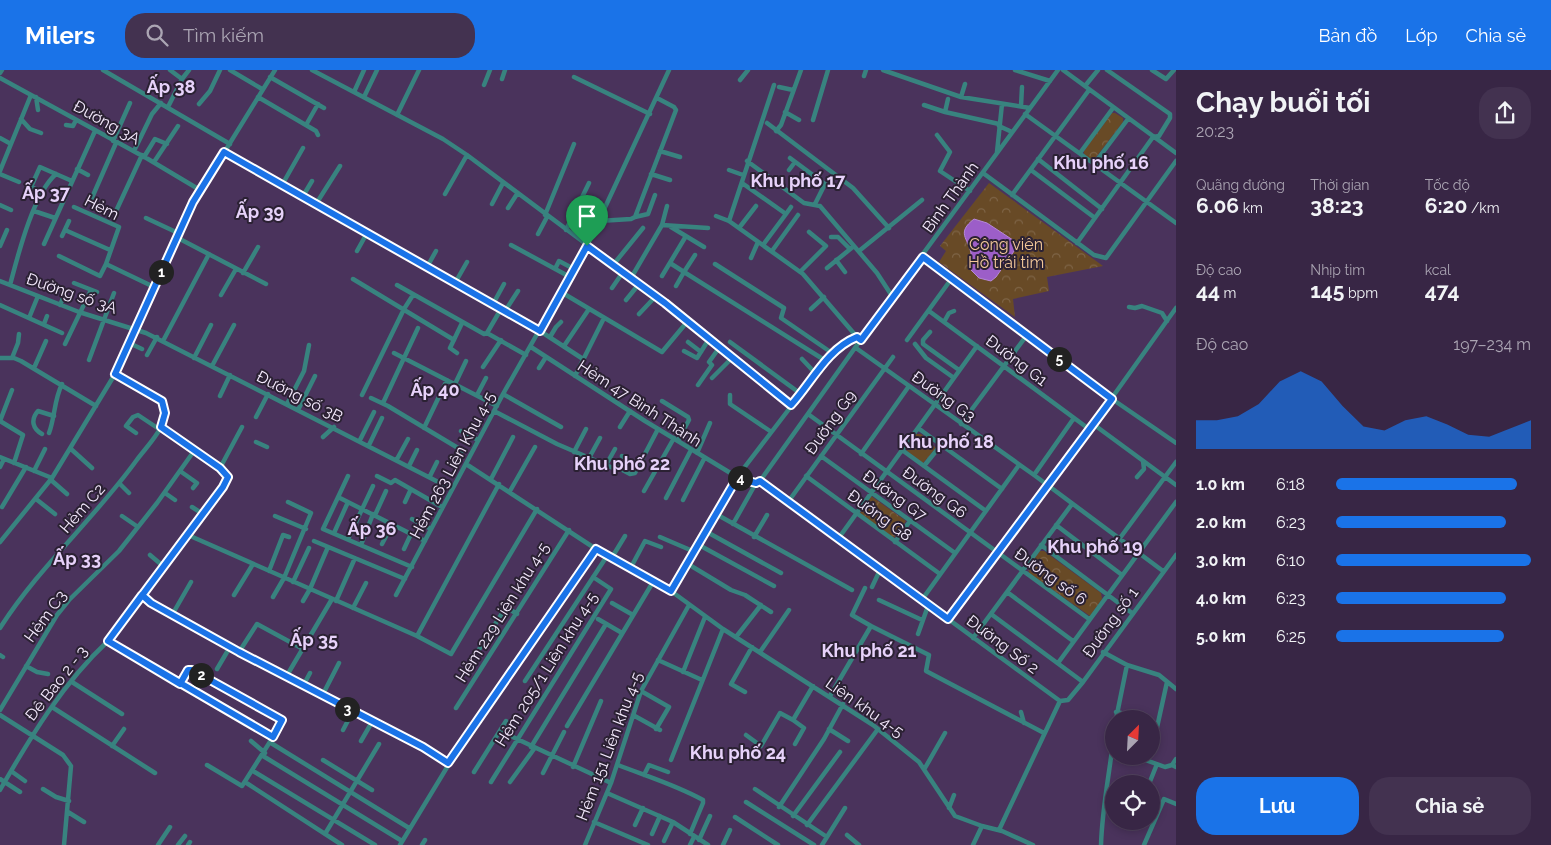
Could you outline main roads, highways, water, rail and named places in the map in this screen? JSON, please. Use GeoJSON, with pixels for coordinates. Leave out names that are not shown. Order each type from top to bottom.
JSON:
{"type":"FeatureCollection","features":[{"type":"Feature","properties":{"kind":"district","name":"Ấp 38"},"geometry":{"type":"Point","coordinates":[171,87]}},
{"type":"Feature","properties":{"kind":"district","name":"Khu phố 16"},"geometry":{"type":"Point","coordinates":[1101,163]}},
{"type":"Feature","properties":{"kind":"district","name":"Khu phố 17"},"geometry":{"type":"Point","coordinates":[798,181]}},
{"type":"Feature","properties":{"kind":"district","name":"Ấp 37"},"geometry":{"type":"Point","coordinates":[46,193]}},
{"type":"Feature","properties":{"kind":"district","name":"Ấp 39"},"geometry":{"type":"Point","coordinates":[260,212]}},
{"type":"Feature","properties":{"kind":"district","name":"Ấp 40"},"geometry":{"type":"Point","coordinates":[435,390]}},
{"type":"Feature","properties":{"kind":"district","name":"Khu phố 18"},"geometry":{"type":"Point","coordinates":[946,442]}},
{"type":"Feature","properties":{"kind":"district","name":"Khu phố 22"},"geometry":{"type":"Point","coordinates":[622,464]}},
{"type":"Feature","properties":{"kind":"district","name":"Ấp 36"},"geometry":{"type":"Point","coordinates":[372,529]}},
{"type":"Feature","properties":{"kind":"district","name":"Khu phố 19"},"geometry":{"type":"Point","coordinates":[1095,547]}},
{"type":"Feature","properties":{"kind":"district","name":"Ấp 33"},"geometry":{"type":"Point","coordinates":[77,559]}},
{"type":"Feature","properties":{"kind":"district","name":"Ấp 35"},"geometry":{"type":"Point","coordinates":[314,640]}},
{"type":"Feature","properties":{"kind":"district","name":"Khu phố 21"},"geometry":{"type":"Point","coordinates":[869,651]}},
{"type":"Feature","properties":{"kind":"district","name":"Khu phố 24"},"geometry":{"type":"Point","coordinates":[738,753]}},
{"type":"Feature","properties":{"kind":"park label","name":"Công viên Hồ trái tim"},"geometry":{"type":"Point","coordinates":[1006,253]}}]}
